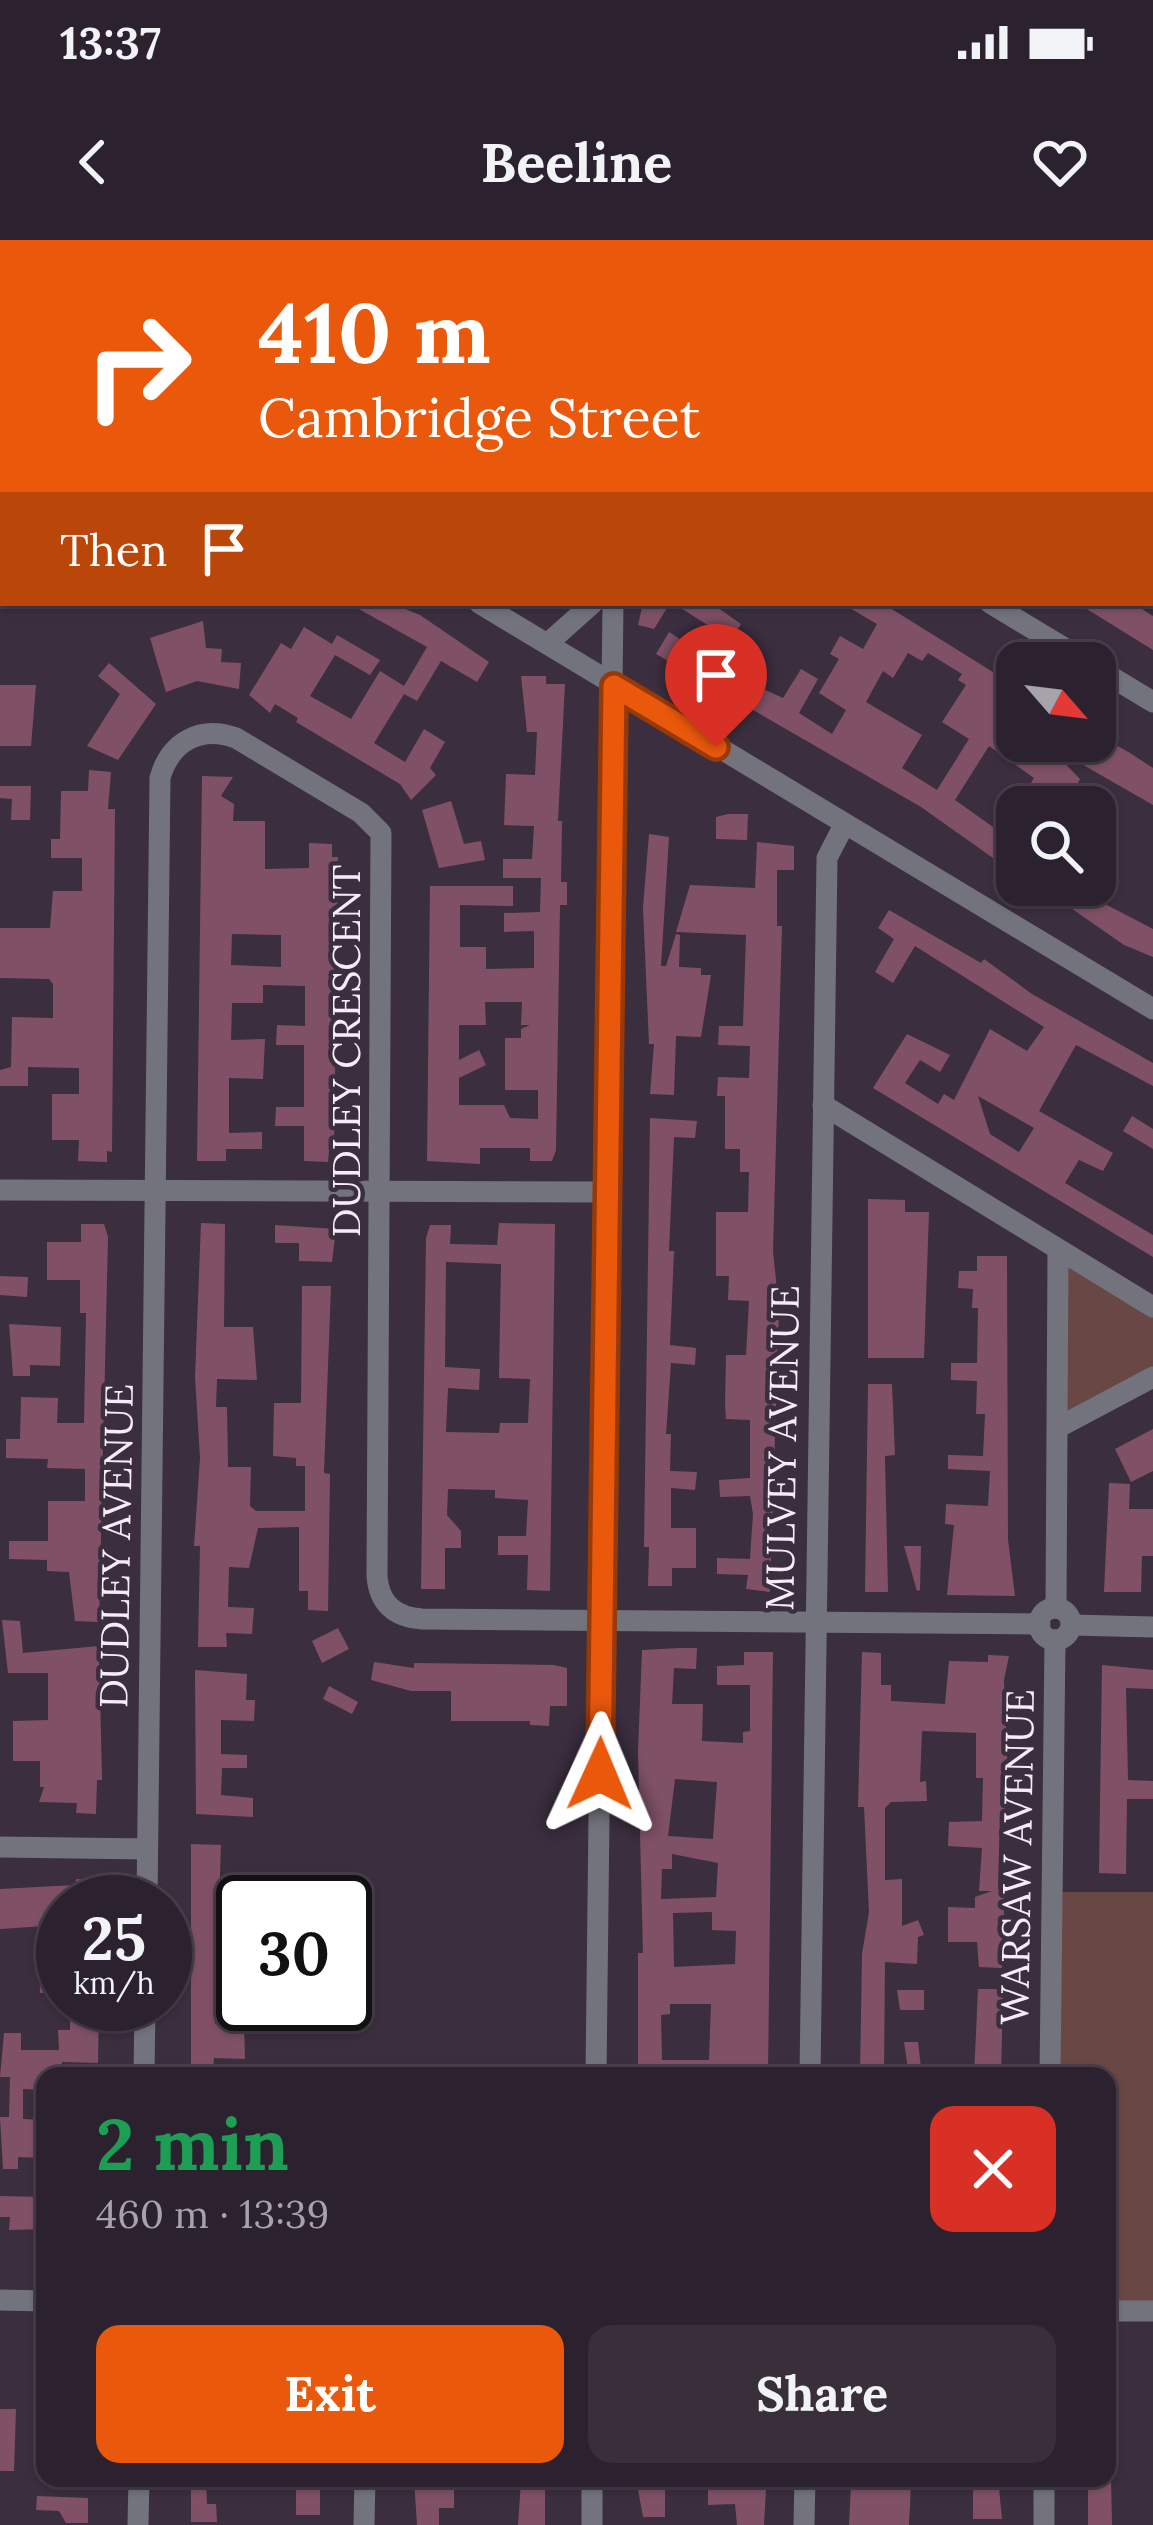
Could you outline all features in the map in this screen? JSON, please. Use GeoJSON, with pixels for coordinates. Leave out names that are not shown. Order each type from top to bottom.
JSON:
{"type":"FeatureCollection","features":[{"type":"Feature","properties":{"kind":"street"},"geometry":{"type":"LineString","coordinates":[[484,606],[1153,1009]]}},
{"type":"Feature","properties":{"kind":"street"},"geometry":{"type":"LineString","coordinates":[[548,644],[590,606]]}},
{"type":"Feature","properties":{"kind":"street"},"geometry":{"type":"LineString","coordinates":[[596,2067],[613,606]]}},
{"type":"Feature","properties":{"kind":"street"},"geometry":{"type":"LineString","coordinates":[[995,606],[1054,642]]}},
{"type":"Feature","properties":{"kind":"street"},"geometry":{"type":"LineString","coordinates":[[1116,680],[1153,702]]}},
{"type":"Feature","properties":{"kind":"street","name":"DUDLEY CRESCENT"},"geometry":{"type":"LineString","coordinates":[[157,1190],[160,778],[173,750],[211,732],[236,738],[362,813],[380,833],[380,1594],[395,1613],[409,1618],[604,1619]]}},
{"type":"Feature","properties":{"kind":"street","name":"MULVEY AVENUE"},"geometry":{"type":"LineString","coordinates":[[810,2067],[827,858],[844,825]]}},
{"type":"Feature","properties":{"kind":"street"},"geometry":{"type":"LineString","coordinates":[[823,1105],[1153,1306]]}},
{"type":"Feature","properties":{"kind":"street"},"geometry":{"type":"LineString","coordinates":[[0,1190],[608,1192]]}},
{"type":"Feature","properties":{"kind":"street","name":"DUDLEY AVENUE"},"geometry":{"type":"LineString","coordinates":[[147,1875],[157,1190]]}},
{"type":"Feature","properties":{"kind":"street","name":"WARSAW AVENUE"},"geometry":{"type":"LineString","coordinates":[[1050,2067],[1058,1252]]}},
{"type":"Feature","properties":{"kind":"street"},"geometry":{"type":"LineString","coordinates":[[1059,1427],[1153,1377]]}},
{"type":"Feature","properties":{"kind":"street"},"geometry":{"type":"LineString","coordinates":[[604,1619],[1153,1627]]}},
{"type":"Feature","properties":{"kind":"street"},"geometry":{"type":"LineString","coordinates":[[0,1847],[147,1849]]}},
{"type":"Feature","properties":{"kind":"street"},"geometry":{"type":"LineString","coordinates":[[144,2067],[145,2031]]}},
{"type":"Feature","properties":{"kind":"street"},"geometry":{"type":"LineString","coordinates":[[0,2300],[36,2301]]}},
{"type":"Feature","properties":{"kind":"street"},"geometry":{"type":"LineString","coordinates":[[1116,2311],[1153,2311]]}},
{"type":"Feature","properties":{"kind":"street"},"geometry":{"type":"LineString","coordinates":[[138,2525],[139,2487]]}},
{"type":"Feature","properties":{"kind":"street"},"geometry":{"type":"LineString","coordinates":[[364,2525],[365,2487]]}},
{"type":"Feature","properties":{"kind":"street"},"geometry":{"type":"LineString","coordinates":[[592,2487],[592,2525]]}},
{"type":"Feature","properties":{"kind":"street"},"geometry":{"type":"LineString","coordinates":[[804,2525],[805,2487]]}},
{"type":"Feature","properties":{"kind":"street"},"geometry":{"type":"LineString","coordinates":[[1044,2525],[1045,2487]]}},
{"type":"Feature","properties":{"kind":"shaded area"},"geometry":{"type":"Polygon","coordinates":[[[1058,1252],[1153,1307],[1153,1377],[1059,1427],[1058,1252]]]}},
{"type":"Feature","properties":{"kind":"shaded area"},"geometry":{"type":"Polygon","coordinates":[[[1052,1892],[1153,1892],[1153,2311],[1116,2311],[1116,2067],[1050,2067],[1052,1892]]]}},
{"type":"Feature","properties":{"kind":"building"},"geometry":{"type":"Polygon","coordinates":[[[353,606],[398,606],[420,615],[489,662],[477,682],[441,661],[417,701],[404,694],[374,743],[405,762],[424,729],[445,742],[430,768],[436,775],[411,800],[400,784],[296,722],[298,718],[275,704],[270,713],[249,695],[281,643],[291,649],[304,627],[332,644],[337,635],[380,660],[370,675],[335,655],[310,696],[351,719],[380,671],[404,686],[427,647],[353,606]]]}},
{"type":"Feature","properties":{"kind":"building"},"geometry":{"type":"Polygon","coordinates":[[[642,606],[668,606],[654,629],[638,625],[642,606]]]}},
{"type":"Feature","properties":{"kind":"building"},"geometry":{"type":"Polygon","coordinates":[[[678,606],[715,606],[741,624],[731,640],[678,606]]]}},
{"type":"Feature","properties":{"kind":"building"},"geometry":{"type":"Polygon","coordinates":[[[846,606],[887,606],[996,674],[996,751],[989,746],[955,800],[996,829],[996,860],[921,807],[656,654],[669,632],[743,680],[783,698],[801,669],[818,679],[799,713],[832,734],[846,710],[819,693],[839,659],[830,654],[840,636],[863,649],[877,624],[846,606]],[[908,653],[893,678],[883,671],[866,702],[922,735],[902,768],[937,790],[969,739],[942,722],[966,685],[958,680],[962,674],[928,653],[922,661],[908,653]]]}},
{"type":"Feature","properties":{"kind":"building"},"geometry":{"type":"Polygon","coordinates":[[[1082,606],[1144,606],[1153,616],[1153,650],[1082,606]]]}},
{"type":"Feature","properties":{"kind":"building"},"geometry":{"type":"Polygon","coordinates":[[[203,621],[206,648],[222,649],[221,662],[241,663],[239,689],[197,681],[166,692],[150,638],[203,621]]]}},
{"type":"Feature","properties":{"kind":"building"},"geometry":{"type":"Polygon","coordinates":[[[109,663],[156,704],[118,760],[87,746],[120,694],[98,676],[109,663]]]}},
{"type":"Feature","properties":{"kind":"building"},"geometry":{"type":"Polygon","coordinates":[[[521,676],[546,676],[546,684],[565,684],[558,821],[562,821],[561,882],[567,882],[567,905],[560,905],[556,1150],[552,1161],[530,1161],[530,1148],[480,1148],[480,1164],[427,1161],[430,886],[513,886],[513,906],[460,905],[460,947],[486,947],[486,969],[534,968],[534,931],[504,932],[504,913],[540,912],[541,878],[503,878],[503,859],[532,859],[534,826],[504,825],[506,774],[535,775],[537,732],[527,732],[521,676]],[[485,1002],[486,1025],[459,1025],[459,1060],[479,1050],[486,1065],[459,1078],[459,1105],[504,1105],[510,1118],[538,1119],[538,1090],[505,1090],[505,1038],[521,1038],[521,1029],[530,1025],[521,1025],[522,1002],[485,1002]]]}},
{"type":"Feature","properties":{"kind":"building"},"geometry":{"type":"Polygon","coordinates":[[[0,685],[36,685],[31,746],[0,746],[0,685]]]}},
{"type":"Feature","properties":{"kind":"building"},"geometry":{"type":"Polygon","coordinates":[[[1116,745],[1130,753],[1153,768],[1153,805],[1078,762],[1116,762],[1116,745]]]}},
{"type":"Feature","properties":{"kind":"building"},"geometry":{"type":"Polygon","coordinates":[[[1012,762],[1063,762],[1080,779],[1076,786],[1029,786],[1034,778],[1012,762]]]}},
{"type":"Feature","properties":{"kind":"building"},"geometry":{"type":"Polygon","coordinates":[[[89,770],[111,772],[108,809],[115,809],[112,1152],[107,1151],[107,1162],[78,1161],[79,1140],[52,1140],[52,1094],[79,1094],[79,1068],[28,1067],[28,1086],[0,1086],[0,1070],[11,1067],[12,1017],[53,1018],[53,984],[49,979],[0,978],[0,928],[50,928],[53,891],[82,891],[82,858],[51,858],[51,839],[60,839],[61,791],[88,791],[89,770]]]}},
{"type":"Feature","properties":{"kind":"building"},"geometry":{"type":"Polygon","coordinates":[[[202,776],[233,777],[221,796],[234,804],[233,821],[265,821],[265,869],[309,868],[309,843],[332,844],[332,857],[338,857],[334,1150],[329,1150],[328,1162],[304,1161],[304,1126],[275,1126],[276,1107],[304,1107],[304,1045],[276,1045],[277,1025],[305,1026],[305,986],[263,985],[263,1003],[232,1003],[231,1040],[265,1039],[263,1079],[229,1078],[229,1133],[262,1132],[262,1149],[226,1149],[226,1161],[197,1161],[202,776]],[[232,934],[231,965],[281,967],[281,935],[232,934]]]}},
{"type":"Feature","properties":{"kind":"building"},"geometry":{"type":"Polygon","coordinates":[[[0,786],[31,786],[30,820],[11,820],[12,799],[0,798],[0,786]]]}},
{"type":"Feature","properties":{"kind":"building"},"geometry":{"type":"Polygon","coordinates":[[[451,801],[464,844],[481,841],[485,860],[439,868],[422,810],[451,801]]]}},
{"type":"Feature","properties":{"kind":"building"},"geometry":{"type":"Polygon","coordinates":[[[748,814],[747,840],[716,839],[716,817],[748,814]]]}},
{"type":"Feature","properties":{"kind":"building"},"geometry":{"type":"Polygon","coordinates":[[[649,834],[669,837],[661,966],[666,966],[676,934],[680,935],[679,967],[701,968],[701,975],[711,975],[701,1037],[676,1036],[674,1095],[650,1094],[654,1044],[649,1044],[643,907],[649,834]]]}},
{"type":"Feature","properties":{"kind":"building"},"geometry":{"type":"Polygon","coordinates":[[[757,842],[794,846],[794,870],[777,870],[777,926],[782,926],[773,1252],[779,1308],[770,1592],[746,1589],[748,1575],[717,1574],[717,1558],[750,1559],[753,1514],[750,1496],[720,1497],[719,1480],[750,1478],[750,1420],[726,1419],[725,1403],[726,1355],[746,1355],[749,1301],[728,1300],[729,1276],[716,1276],[716,1212],[748,1212],[749,1172],[740,1172],[740,1149],[725,1149],[725,1096],[717,1096],[718,1077],[749,1078],[750,1046],[718,1045],[719,1026],[743,1026],[746,935],[676,932],[690,885],[755,888],[757,842]]]}},
{"type":"Feature","properties":{"kind":"building"},"geometry":{"type":"Polygon","coordinates":[[[1068,906],[1109,906],[1153,929],[1153,957],[1124,945],[1068,906]]]}},
{"type":"Feature","properties":{"kind":"building"},"geometry":{"type":"Polygon","coordinates":[[[889,910],[981,963],[984,959],[1032,994],[1153,1063],[1153,1086],[1076,1045],[1039,1111],[1113,1153],[1103,1171],[1079,1160],[1065,1183],[1153,1235],[1153,1257],[873,1088],[907,1034],[950,1055],[940,1072],[920,1060],[905,1083],[938,1104],[944,1094],[954,1100],[990,1029],[1027,1051],[1044,1027],[915,946],[893,983],[875,972],[894,939],[878,928],[889,910]],[[978,1096],[990,1134],[1019,1152],[1034,1128],[978,1096]]]}},
{"type":"Feature","properties":{"kind":"building"},"geometry":{"type":"Polygon","coordinates":[[[1132,1116],[1153,1129],[1153,1149],[1123,1131],[1132,1116]]]}},
{"type":"Feature","properties":{"kind":"building"},"geometry":{"type":"Polygon","coordinates":[[[650,1118],[697,1121],[695,1138],[674,1137],[669,1251],[674,1251],[670,1345],[696,1348],[695,1365],[671,1363],[666,1434],[671,1434],[670,1471],[697,1472],[695,1490],[671,1488],[671,1528],[696,1528],[696,1568],[672,1568],[672,1586],[648,1586],[649,1547],[644,1547],[650,1118]]]}},
{"type":"Feature","properties":{"kind":"building"},"geometry":{"type":"Polygon","coordinates":[[[868,1199],[905,1200],[905,1212],[929,1212],[924,1358],[868,1358],[868,1199]]]}},
{"type":"Feature","properties":{"kind":"building"},"geometry":{"type":"Polygon","coordinates":[[[201,1223],[225,1224],[224,1327],[253,1327],[257,1380],[217,1379],[216,1407],[227,1407],[228,1467],[251,1467],[250,1506],[256,1511],[305,1511],[305,1466],[296,1466],[296,1458],[273,1456],[274,1403],[301,1403],[302,1286],[331,1286],[324,1473],[330,1474],[328,1611],[308,1610],[308,1591],[299,1591],[299,1527],[258,1528],[249,1568],[229,1567],[228,1607],[254,1608],[252,1634],[226,1633],[227,1647],[198,1647],[200,1546],[194,1546],[200,1458],[195,1377],[201,1223]]]}},
{"type":"Feature","properties":{"kind":"building"},"geometry":{"type":"Polygon","coordinates":[[[499,1223],[555,1224],[550,1591],[527,1590],[528,1555],[498,1555],[498,1536],[526,1536],[528,1500],[495,1498],[495,1490],[448,1489],[447,1515],[461,1531],[461,1548],[445,1548],[445,1589],[421,1589],[426,1238],[430,1225],[451,1225],[450,1244],[497,1245],[499,1223]],[[446,1262],[445,1367],[480,1369],[479,1390],[448,1388],[446,1432],[499,1433],[500,1423],[528,1423],[530,1379],[499,1378],[501,1264],[446,1262]]]}},
{"type":"Feature","properties":{"kind":"building"},"geometry":{"type":"Polygon","coordinates":[[[81,1224],[104,1224],[108,1237],[99,1622],[75,1621],[69,1572],[47,1571],[47,1560],[9,1559],[9,1541],[48,1541],[48,1501],[85,1501],[85,1469],[47,1468],[48,1459],[6,1458],[6,1439],[20,1439],[21,1397],[58,1398],[57,1423],[84,1423],[86,1313],[80,1313],[80,1280],[47,1280],[47,1242],[81,1242],[81,1224]]]}},
{"type":"Feature","properties":{"kind":"building"},"geometry":{"type":"Polygon","coordinates":[[[275,1225],[336,1229],[332,1262],[299,1261],[299,1243],[275,1243],[275,1225]]]}},
{"type":"Feature","properties":{"kind":"building"},"geometry":{"type":"Polygon","coordinates":[[[977,1256],[1007,1256],[1008,1540],[1015,1596],[947,1595],[954,1525],[945,1524],[946,1504],[988,1506],[990,1471],[948,1469],[948,1455],[983,1456],[985,1414],[976,1414],[977,1381],[951,1380],[951,1363],[977,1363],[978,1308],[972,1308],[973,1289],[958,1288],[959,1271],[977,1271],[977,1256]]]}},
{"type":"Feature","properties":{"kind":"building"},"geometry":{"type":"Polygon","coordinates":[[[0,1276],[28,1277],[27,1297],[0,1295],[0,1276]]]}},
{"type":"Feature","properties":{"kind":"building"},"geometry":{"type":"Polygon","coordinates":[[[9,1324],[61,1327],[60,1366],[30,1365],[30,1376],[13,1376],[9,1324]]]}},
{"type":"Feature","properties":{"kind":"building"},"geometry":{"type":"Polygon","coordinates":[[[868,1384],[892,1384],[895,1455],[885,1456],[888,1592],[865,1592],[868,1384]]]}},
{"type":"Feature","properties":{"kind":"building"},"geometry":{"type":"Polygon","coordinates":[[[1153,1429],[1153,1471],[1131,1482],[1115,1449],[1153,1429]]]}},
{"type":"Feature","properties":{"kind":"building"},"geometry":{"type":"Polygon","coordinates":[[[1109,1483],[1130,1484],[1129,1509],[1153,1509],[1153,1556],[1142,1556],[1141,1592],[1104,1592],[1109,1483]]]}},
{"type":"Feature","properties":{"kind":"building"},"geometry":{"type":"Polygon","coordinates":[[[904,1546],[921,1546],[917,1591],[904,1546]]]}},
{"type":"Feature","properties":{"kind":"building"},"geometry":{"type":"Polygon","coordinates":[[[2,1620],[20,1621],[23,1653],[99,1646],[102,1780],[97,1780],[96,1814],[76,1813],[77,1803],[39,1802],[44,1787],[40,1787],[40,1761],[13,1761],[13,1721],[48,1720],[48,1673],[8,1673],[2,1620]]]}},
{"type":"Feature","properties":{"kind":"building"},"geometry":{"type":"Polygon","coordinates":[[[338,1628],[349,1649],[322,1663],[312,1641],[338,1628]]]}},
{"type":"Feature","properties":{"kind":"building"},"geometry":{"type":"Polygon","coordinates":[[[697,1648],[696,1669],[674,1668],[672,1704],[703,1704],[702,1741],[743,1743],[743,1732],[750,1731],[750,1685],[717,1685],[717,1666],[744,1665],[744,1652],[773,1652],[768,2067],[638,2067],[638,1953],[643,1953],[638,1752],[642,1650],[697,1648]],[[675,1779],[668,1836],[713,1839],[717,1782],[675,1779]],[[672,1854],[672,1869],[662,1869],[661,1899],[716,1897],[718,1863],[672,1854]],[[712,1912],[673,1913],[674,1967],[735,1964],[736,1931],[712,1930],[712,1912]],[[670,2004],[670,2014],[661,2015],[662,2060],[709,2060],[711,2004],[670,2004]]]}},
{"type":"Feature","properties":{"kind":"building"},"geometry":{"type":"Polygon","coordinates":[[[862,1652],[881,1653],[881,1685],[891,1685],[891,1701],[945,1704],[949,1661],[988,1662],[988,1655],[1009,1656],[1004,1680],[1008,1778],[1005,1812],[1000,1812],[998,1889],[1005,1886],[1002,1968],[979,1967],[977,1942],[948,1942],[948,1907],[975,1908],[975,1897],[992,1891],[979,1891],[982,1848],[948,1846],[949,1822],[982,1821],[983,1778],[976,1778],[976,1733],[922,1731],[920,1782],[926,1781],[927,1801],[891,1802],[885,1808],[885,1880],[902,1879],[902,1926],[918,1920],[924,1935],[918,1937],[917,1964],[885,1962],[884,2067],[860,2067],[862,1954],[869,1912],[864,1807],[858,1807],[862,1652]]]}},
{"type":"Feature","properties":{"kind":"building"},"geometry":{"type":"Polygon","coordinates":[[[374,1662],[414,1668],[414,1663],[554,1665],[567,1668],[567,1706],[550,1706],[549,1726],[530,1725],[530,1721],[451,1721],[451,1691],[411,1691],[371,1680],[374,1662]]]}},
{"type":"Feature","properties":{"kind":"building"},"geometry":{"type":"Polygon","coordinates":[[[1102,1665],[1153,1670],[1153,1689],[1126,1688],[1128,1780],[1153,1781],[1153,1799],[1127,1799],[1126,1874],[1099,1873],[1102,1665]]]}},
{"type":"Feature","properties":{"kind":"building"},"geometry":{"type":"Polygon","coordinates":[[[195,1670],[247,1674],[246,1700],[255,1700],[254,1721],[221,1720],[221,1754],[247,1755],[247,1768],[222,1768],[221,1795],[253,1798],[253,1817],[196,1814],[195,1670]]]}},
{"type":"Feature","properties":{"kind":"building"},"geometry":{"type":"Polygon","coordinates":[[[329,1686],[358,1702],[352,1714],[323,1699],[329,1686]]]}},
{"type":"Feature","properties":{"kind":"building"},"geometry":{"type":"Polygon","coordinates":[[[191,1844],[221,1845],[220,1875],[216,1875],[215,2024],[216,2031],[244,2031],[245,2059],[214,2058],[213,2067],[191,2067],[191,1844]]]}},
{"type":"Feature","properties":{"kind":"building"},"geometry":{"type":"Polygon","coordinates":[[[36,1887],[36,1927],[0,1929],[0,1889],[36,1887]]]}},
{"type":"Feature","properties":{"kind":"building"},"geometry":{"type":"Polygon","coordinates":[[[978,1989],[1003,1989],[1001,2067],[974,2067],[978,1989]]]}},
{"type":"Feature","properties":{"kind":"building"},"geometry":{"type":"Polygon","coordinates":[[[897,1990],[924,1990],[924,2010],[900,2010],[897,1990]]]}},
{"type":"Feature","properties":{"kind":"building"},"geometry":{"type":"Polygon","coordinates":[[[58,2031],[99,2031],[98,2063],[36,2067],[36,2090],[23,2089],[23,2119],[36,2120],[36,2158],[18,2157],[18,2169],[3,2169],[0,2117],[9,2117],[10,2077],[0,2077],[4,2033],[21,2033],[21,2050],[59,2050],[58,2031]]]}},
{"type":"Feature","properties":{"kind":"building"},"geometry":{"type":"Polygon","coordinates":[[[904,2042],[918,2042],[921,2067],[908,2067],[904,2042]]]}},
{"type":"Feature","properties":{"kind":"building"},"geometry":{"type":"Polygon","coordinates":[[[0,2196],[36,2197],[36,2229],[9,2230],[10,2217],[0,2217],[0,2196]]]}},
{"type":"Feature","properties":{"kind":"building"},"geometry":{"type":"Polygon","coordinates":[[[0,2409],[16,2409],[14,2471],[0,2471],[0,2409]]]}},
{"type":"Feature","properties":{"kind":"building"},"geometry":{"type":"Polygon","coordinates":[[[191,2487],[206,2487],[207,2504],[216,2504],[217,2522],[191,2522],[191,2487]]]}},
{"type":"Feature","properties":{"kind":"building"},"geometry":{"type":"Polygon","coordinates":[[[296,2487],[320,2487],[320,2515],[296,2515],[296,2487]]]}},
{"type":"Feature","properties":{"kind":"building"},"geometry":{"type":"Polygon","coordinates":[[[415,2487],[454,2487],[454,2508],[439,2508],[439,2525],[417,2525],[415,2487]]]}},
{"type":"Feature","properties":{"kind":"building"},"geometry":{"type":"Polygon","coordinates":[[[521,2487],[545,2487],[545,2525],[518,2525],[521,2487]]]}},
{"type":"Feature","properties":{"kind":"building"},"geometry":{"type":"Polygon","coordinates":[[[638,2487],[665,2487],[665,2517],[643,2517],[638,2487]]]}},
{"type":"Feature","properties":{"kind":"building"},"geometry":{"type":"Polygon","coordinates":[[[708,2487],[766,2489],[764,2525],[737,2525],[735,2504],[708,2505],[708,2487]]]}},
{"type":"Feature","properties":{"kind":"building"},"geometry":{"type":"Polygon","coordinates":[[[851,2487],[911,2487],[909,2525],[849,2525],[851,2487]]]}},
{"type":"Feature","properties":{"kind":"building"},"geometry":{"type":"Polygon","coordinates":[[[973,2487],[999,2487],[1002,2519],[973,2519],[973,2487]]]}},
{"type":"Feature","properties":{"kind":"building"},"geometry":{"type":"Polygon","coordinates":[[[1088,2487],[1111,2487],[1112,2525],[1088,2525],[1088,2487]]]}},
{"type":"Feature","properties":{"kind":"building"},"geometry":{"type":"Polygon","coordinates":[[[37,2496],[88,2498],[88,2523],[66,2523],[59,2511],[36,2510],[37,2496]]]}},
{"type":"Feature","properties":{"kind":"route"},"geometry":{"type":"LineString","coordinates":[[600,1774],[610,712],[614,686],[716,747]]}}]}
